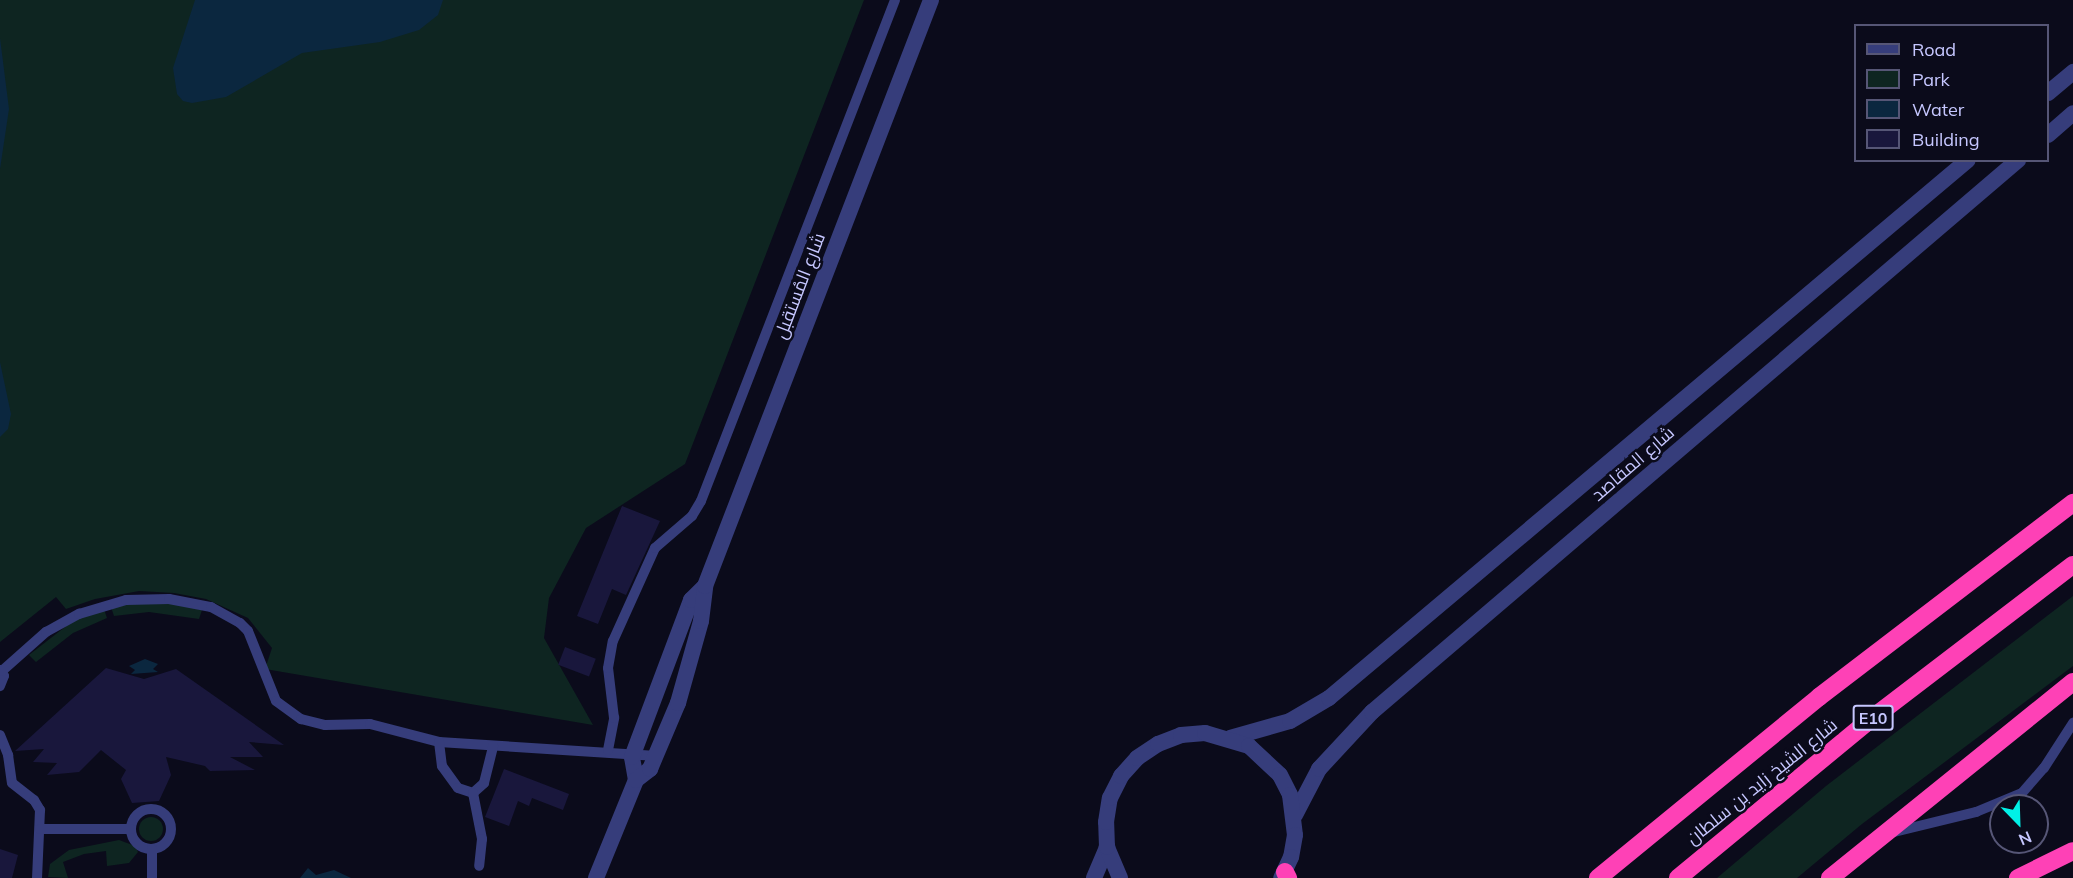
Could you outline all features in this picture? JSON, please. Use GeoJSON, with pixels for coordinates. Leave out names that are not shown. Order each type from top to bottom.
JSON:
{"type":"FeatureCollection","features":[{"type":"Feature","properties":{"kind":"highway"},"geometry":{"type":"LineString","coordinates":[[1598,878],[1819,697],[2073,503]]}},
{"type":"Feature","properties":{"kind":"highway","name":"شارع الشيخ زايد بن سلطان"},"geometry":{"type":"LineString","coordinates":[[1678,878],[1866,723],[2073,565]]}},
{"type":"Feature","properties":{"kind":"highway"},"geometry":{"type":"LineString","coordinates":[[1830,878],[1879,836],[2073,682]]}},
{"type":"Feature","properties":{"kind":"highway"},"geometry":{"type":"LineString","coordinates":[[2018,878],[2073,851]]}},
{"type":"Feature","properties":{"kind":"street","name":"شارع المُستقبل"},"geometry":{"type":"LineString","coordinates":[[596,878],[636,780],[650,769],[657,756],[689,671],[704,604],[705,586],[931,0]]}},
{"type":"Feature","properties":{"kind":"street"},"geometry":{"type":"LineString","coordinates":[[2049,92],[2073,72]]}},
{"type":"Feature","properties":{"kind":"street"},"geometry":{"type":"LineString","coordinates":[[2049,134],[2073,113]]}},
{"type":"Feature","properties":{"kind":"street","name":"شارع المقاصد"},"geometry":{"type":"LineString","coordinates":[[1230,738],[1290,721],[1329,698],[1966,162]]}},
{"type":"Feature","properties":{"kind":"street","name":"شارع المقاصد"},"geometry":{"type":"LineString","coordinates":[[1295,815],[1335,748],[1372,712],[2016,162]]}},
{"type":"Feature","properties":{"kind":"street","name":"شارع المُستقبل"},"geometry":{"type":"LineString","coordinates":[[632,757],[692,600],[705,586]]}},
{"type":"Feature","properties":{"kind":"street"},"geometry":{"type":"LineString","coordinates":[[1120,878],[1107,847],[1106,822],[1110,798],[1121,776],[1137,758],[1158,744],[1181,735],[1205,733],[1230,738],[1249,746],[1280,776],[1295,815],[1295,835],[1284,876]]}},
{"type":"Feature","properties":{"kind":"street"},"geometry":{"type":"LineString","coordinates":[[632,757],[636,780]]}},
{"type":"Feature","properties":{"kind":"street"},"geometry":{"type":"LineString","coordinates":[[1094,878],[1107,847]]}},
{"type":"Feature","properties":{"kind":"lane"},"geometry":{"type":"LineString","coordinates":[[608,750],[614,718],[608,668],[613,641],[655,548],[692,516],[701,501],[895,0]]}},
{"type":"Feature","properties":{"kind":"lane"},"geometry":{"type":"LineString","coordinates":[[0,686],[4,680],[1,670],[46,632],[79,614],[126,600],[180,601],[211,608],[240,623],[248,632],[276,701],[300,719],[325,726],[370,724],[439,742],[608,750],[632,757],[657,756]]}},
{"type":"Feature","properties":{"kind":"lane"},"geometry":{"type":"LineString","coordinates":[[1879,836],[1976,812],[2022,793],[2039,775],[2073,723]]}},
{"type":"Feature","properties":{"kind":"lane"},"geometry":{"type":"LineString","coordinates":[[0,735],[8,755],[12,783],[38,805],[40,829],[37,878]]}},
{"type":"Feature","properties":{"kind":"lane"},"geometry":{"type":"LineString","coordinates":[[439,742],[442,766],[458,788],[473,793]]}},
{"type":"Feature","properties":{"kind":"lane"},"geometry":{"type":"LineString","coordinates":[[473,793],[484,783],[493,746]]}},
{"type":"Feature","properties":{"kind":"lane"},"geometry":{"type":"LineString","coordinates":[[473,793],[483,848],[479,866]]}},
{"type":"Feature","properties":{"kind":"lane"},"geometry":{"type":"LineString","coordinates":[[144,811],[158,811],[165,816],[171,828],[170,837],[164,844],[152,849],[139,845],[131,829],[136,816],[144,811]]}},
{"type":"Feature","properties":{"kind":"lane"},"geometry":{"type":"LineString","coordinates":[[40,829],[131,829]]}},
{"type":"Feature","properties":{"kind":"lane"},"geometry":{"type":"LineString","coordinates":[[152,849],[152,878]]}},
{"type":"Feature","properties":{"kind":"green space"},"geometry":{"type":"Polygon","coordinates":[[[0,0],[864,0],[685,464],[586,528],[549,598],[544,638],[593,725],[265,669],[272,648],[248,618],[206,599],[174,593],[139,591],[95,599],[66,609],[56,597],[0,642],[0,0]]]}},
{"type":"Feature","properties":{"kind":"green space"},"geometry":{"type":"Polygon","coordinates":[[[2073,596],[2073,666],[1862,824],[1797,878],[1717,878],[1826,786],[2073,596]]]}},
{"type":"Feature","properties":{"kind":"green space"},"geometry":{"type":"Polygon","coordinates":[[[131,603],[173,603],[202,610],[199,619],[149,612],[114,616],[111,607],[131,603]]]}},
{"type":"Feature","properties":{"kind":"green space"},"geometry":{"type":"Polygon","coordinates":[[[104,609],[107,618],[73,633],[36,662],[29,655],[74,620],[104,609]]]}},
{"type":"Feature","properties":{"kind":"green space"},"geometry":{"type":"Polygon","coordinates":[[[151,817],[156,818],[162,824],[162,834],[156,840],[151,841],[146,840],[140,834],[139,829],[140,824],[146,818],[151,817]]]}},
{"type":"Feature","properties":{"kind":"green space"},"geometry":{"type":"Polygon","coordinates":[[[119,840],[135,846],[138,852],[129,863],[107,866],[106,851],[84,854],[63,862],[68,878],[48,877],[50,864],[69,850],[119,840]]]}},
{"type":"Feature","properties":{"kind":"water"},"geometry":{"type":"Polygon","coordinates":[[[195,0],[443,0],[438,15],[419,30],[380,42],[302,53],[226,97],[192,103],[183,101],[177,94],[173,68],[195,0]]]}},
{"type":"Feature","properties":{"kind":"water"},"geometry":{"type":"Polygon","coordinates":[[[0,38],[9,109],[0,169],[0,38]]]}},
{"type":"Feature","properties":{"kind":"water"},"geometry":{"type":"Polygon","coordinates":[[[0,362],[11,414],[8,429],[0,437],[0,362]]]}},
{"type":"Feature","properties":{"kind":"water"},"geometry":{"type":"Polygon","coordinates":[[[145,659],[158,664],[153,669],[158,672],[131,674],[135,670],[129,666],[145,659]]]}},
{"type":"Feature","properties":{"kind":"water"},"geometry":{"type":"Polygon","coordinates":[[[308,868],[316,875],[334,870],[351,878],[300,878],[308,868]]]}},
{"type":"Feature","properties":{"kind":"building"},"geometry":{"type":"Polygon","coordinates":[[[622,506],[660,521],[626,595],[612,589],[598,624],[577,616],[622,506]]]}},
{"type":"Feature","properties":{"kind":"building"},"geometry":{"type":"Polygon","coordinates":[[[565,647],[596,659],[589,677],[558,665],[565,647]]]}},
{"type":"Feature","properties":{"kind":"building"},"geometry":{"type":"Polygon","coordinates":[[[106,668],[144,679],[176,669],[284,745],[249,742],[263,757],[230,757],[255,770],[210,771],[205,766],[166,757],[171,775],[159,801],[132,803],[121,779],[126,770],[101,750],[79,772],[47,775],[57,763],[33,762],[44,749],[15,751],[106,668]]]}},
{"type":"Feature","properties":{"kind":"building"},"geometry":{"type":"Polygon","coordinates":[[[504,769],[569,794],[563,810],[532,798],[529,806],[518,801],[509,826],[485,817],[504,769]]]}},
{"type":"Feature","properties":{"kind":"building"},"geometry":{"type":"Polygon","coordinates":[[[0,849],[18,855],[12,878],[0,878],[0,849]]]}}]}
